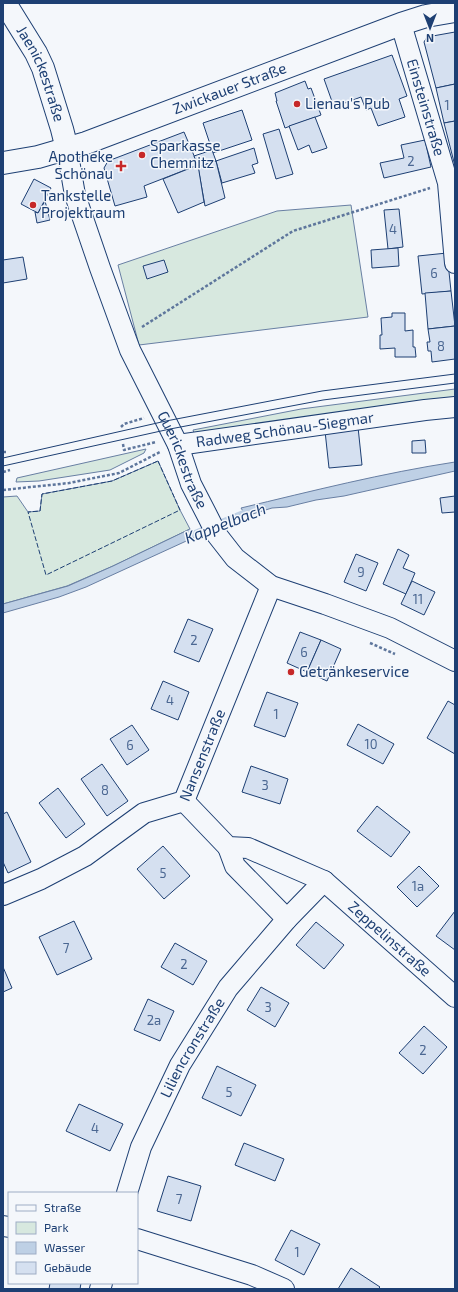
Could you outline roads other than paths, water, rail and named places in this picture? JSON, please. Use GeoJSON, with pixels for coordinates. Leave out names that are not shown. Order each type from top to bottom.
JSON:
{"type":"FeatureCollection","features":[{"type":"Feature","properties":{"kind":"main road","name":"Jaenickestraße"},"geometry":{"type":"LineString","coordinates":[[5,3],[36,53],[62,129],[67,149]]}},
{"type":"Feature","properties":{"kind":"main road","name":"Zwickauer Straße"},"geometry":{"type":"LineString","coordinates":[[3,163],[38,157],[67,149],[116,132],[401,24],[426,16],[455,11]]}},
{"type":"Feature","properties":{"kind":"street","name":"Einsteinstraße"},"geometry":{"type":"LineString","coordinates":[[401,24],[451,182],[455,263]]}},
{"type":"Feature","properties":{"kind":"street","name":"Guerickestraße"},"geometry":{"type":"LineString","coordinates":[[67,149],[75,195],[125,338],[176,442],[191,484],[217,535],[234,558],[271,586],[390,628],[455,661]]}},
{"type":"Feature","properties":{"kind":"street","name":"Radweg Schönau-Siegmar"},"geometry":{"type":"LineString","coordinates":[[176,442],[455,407]]}},
{"type":"Feature","properties":{"kind":"street","name":"Nansenstraße"},"geometry":{"type":"LineString","coordinates":[[3,895],[41,879],[85,856],[144,813],[184,801],[271,586]]}},
{"type":"Feature","properties":{"kind":"street"},"geometry":{"type":"LineString","coordinates":[[184,801],[228,847],[235,866],[287,919],[324,881]]}},
{"type":"Feature","properties":{"kind":"street","name":"Zeppelinstraße"},"geometry":{"type":"LineString","coordinates":[[228,847],[248,848],[324,881],[455,997]]}},
{"type":"Feature","properties":{"kind":"street","name":"Liliencronstraße"},"geometry":{"type":"LineString","coordinates":[[127,1192],[141,1147],[180,1065],[228,988],[287,919]]}},
{"type":"Feature","properties":{"kind":"street"},"geometry":{"type":"LineString","coordinates":[[138,1239],[252,1275],[284,1289]]}},
{"type":"Feature","properties":{"kind":"water"},"geometry":{"type":"Polygon","coordinates":[[[455,462],[455,471],[344,496],[316,500],[287,507],[272,508],[246,516],[241,508],[374,477],[455,462]]]}},
{"type":"Feature","properties":{"kind":"water"},"geometry":{"type":"Polygon","coordinates":[[[190,529],[195,537],[86,587],[59,597],[3,613],[3,604],[68,586],[190,529]]]}},
{"type":"Feature","properties":{"kind":"waterway","name":"Kappelbach"},"geometry":{"type":"LineString","coordinates":[[187,536],[250,510]]}},
{"type":"Feature","properties":{"kind":"tram line"},"geometry":{"type":"LineString","coordinates":[[3,458],[166,421],[322,391],[455,374]]}},
{"type":"Feature","properties":{"kind":"tram line"},"geometry":{"type":"LineString","coordinates":[[3,466],[170,429],[323,400],[455,383]]}},
{"type":"Feature","properties":{"kind":"place","name":"Lienau's Pub"},"geometry":{"type":"Point","coordinates":[297,104]}},
{"type":"Feature","properties":{"kind":"place","name":"Sparkasse Chemnitz"},"geometry":{"type":"Point","coordinates":[142,155]}},
{"type":"Feature","properties":{"kind":"place","name":"Apotheke Schönau"},"geometry":{"type":"Point","coordinates":[121,166]}},
{"type":"Feature","properties":{"kind":"place","name":"Tankstelle Projektraum"},"geometry":{"type":"Point","coordinates":[33,205]}},
{"type":"Feature","properties":{"kind":"place","name":"Getränkeservice"},"geometry":{"type":"Point","coordinates":[291,672]}}]}
